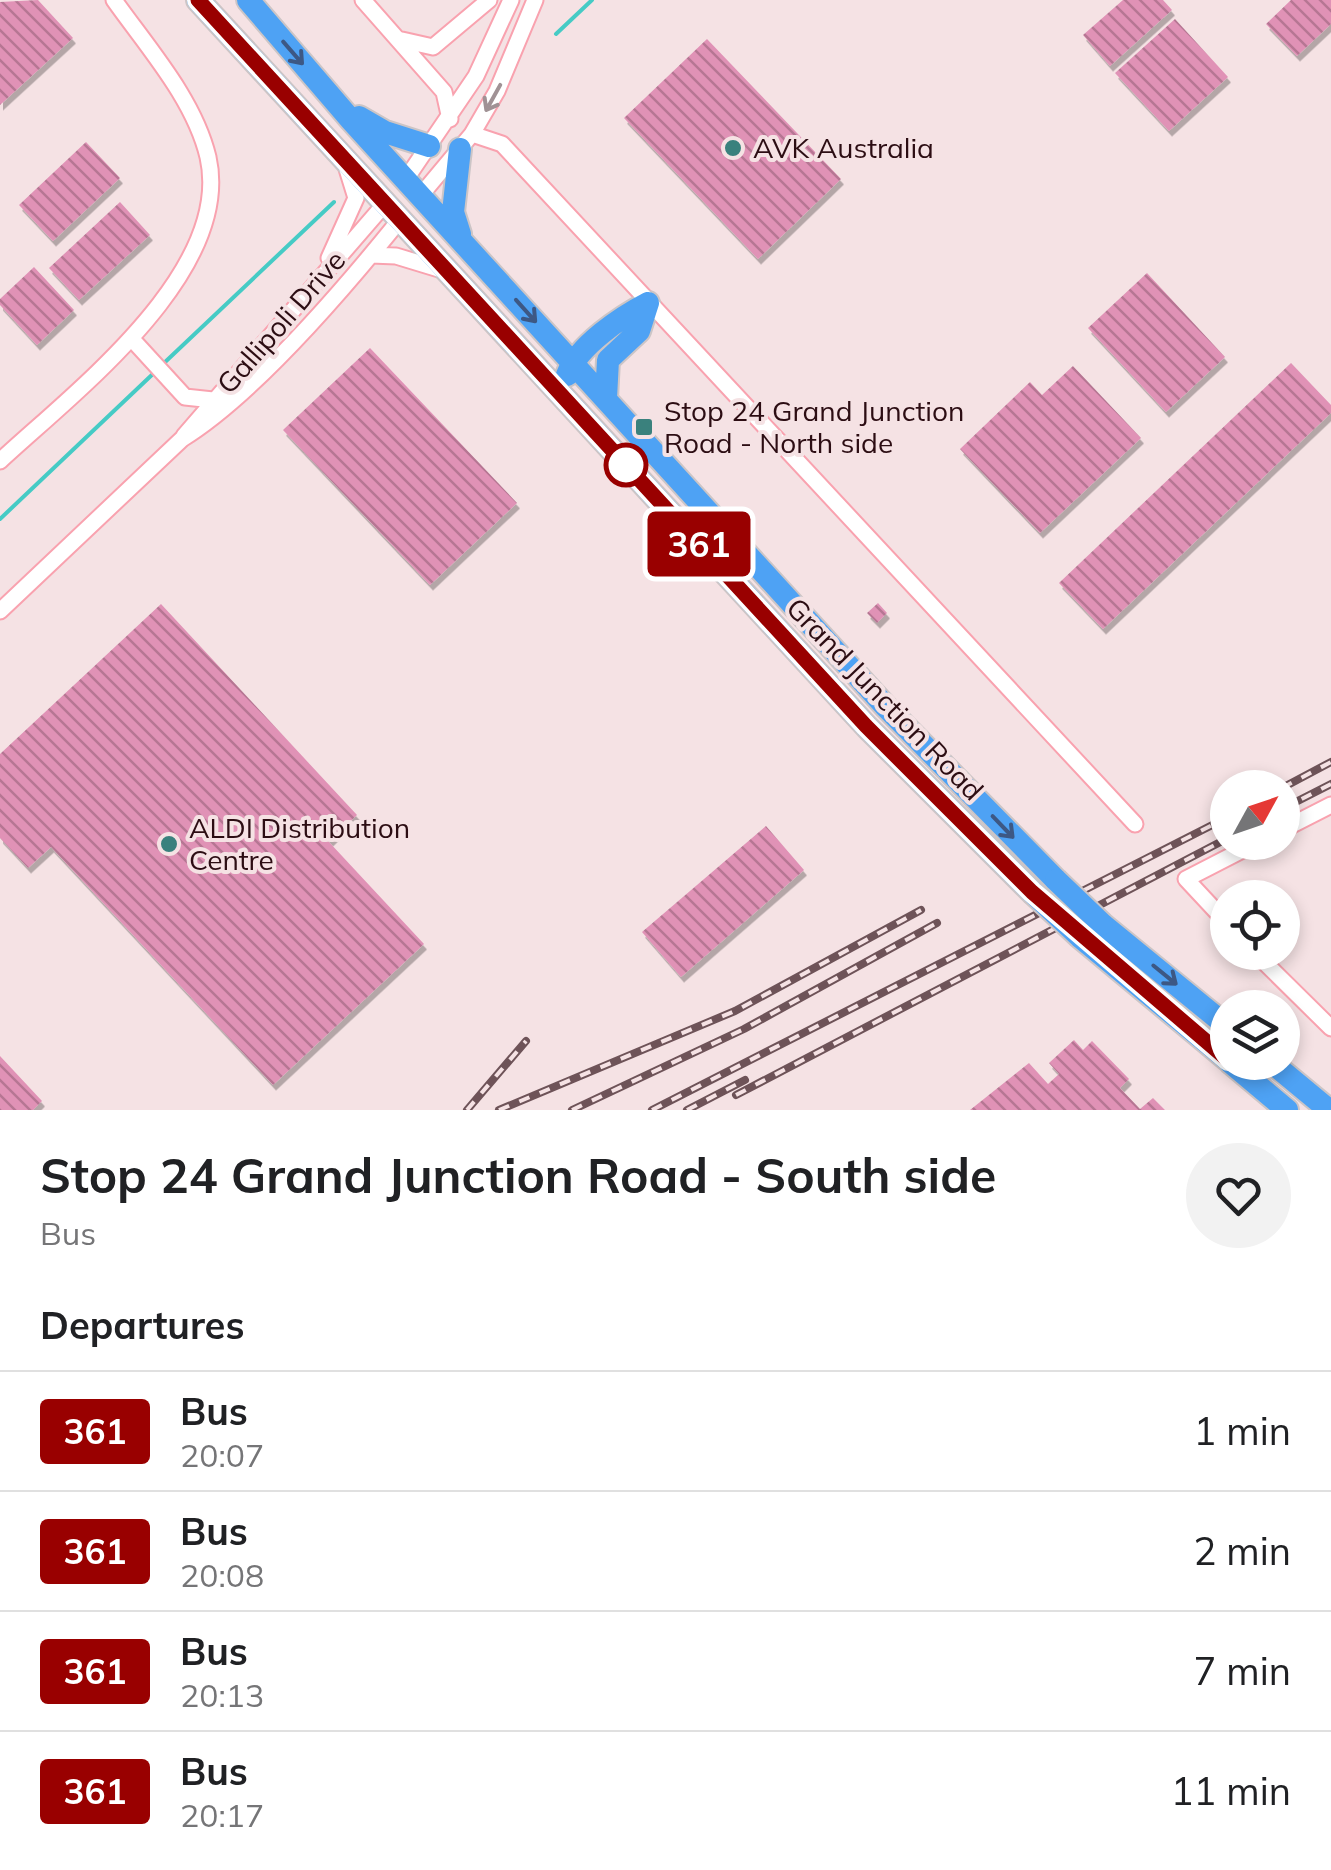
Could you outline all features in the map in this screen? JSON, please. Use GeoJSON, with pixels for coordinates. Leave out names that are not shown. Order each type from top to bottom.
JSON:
{"type":"FeatureCollection","features":[{"type":"Feature","properties":{"kind":"highway","name":"Grand Junction Road"},"geometry":{"type":"LineString","coordinates":[[198,0],[390,214],[570,403],[866,726],[1080,937],[1210,1045]]}},
{"type":"Feature","properties":{"kind":"highway","name":"Grand Junction Road"},"geometry":{"type":"LineString","coordinates":[[248,0],[338,106],[886,707],[1102,924],[1210,1011]]}},
{"type":"Feature","properties":{"kind":"highway"},"geometry":{"type":"LineString","coordinates":[[338,106],[385,132],[429,146]]}},
{"type":"Feature","properties":{"kind":"highway"},"geometry":{"type":"LineString","coordinates":[[461,238],[453,212],[466,142]]}},
{"type":"Feature","properties":{"kind":"highway"},"geometry":{"type":"LineString","coordinates":[[390,214],[413,187]]}},
{"type":"Feature","properties":{"kind":"highway"},"geometry":{"type":"LineString","coordinates":[[570,403],[566,379],[572,362],[627,314],[648,303]]}},
{"type":"Feature","properties":{"kind":"highway"},"geometry":{"type":"LineString","coordinates":[[606,398],[608,360],[639,331],[648,303]]}},
{"type":"Feature","properties":{"kind":"highway","name":"Grand Junction Road"},"geometry":{"type":"LineString","coordinates":[[1251,1080],[1287,1110]]}},
{"type":"Feature","properties":{"kind":"highway"},"geometry":{"type":"LineString","coordinates":[[1293,1080],[1329,1110]]}},
{"type":"Feature","properties":{"kind":"street"},"geometry":{"type":"LineString","coordinates":[[0,461],[131,338],[188,263],[206,214],[208,158],[190,112],[114,0]]}},
{"type":"Feature","properties":{"kind":"street"},"geometry":{"type":"LineString","coordinates":[[363,0],[444,92],[450,120]]}},
{"type":"Feature","properties":{"kind":"street"},"geometry":{"type":"LineString","coordinates":[[399,38],[416,46],[432,47],[488,0]]}},
{"type":"Feature","properties":{"kind":"street"},"geometry":{"type":"LineString","coordinates":[[413,187],[429,146],[450,120],[512,0]]}},
{"type":"Feature","properties":{"kind":"street"},"geometry":{"type":"LineString","coordinates":[[413,187],[466,142],[497,90],[531,3]]}},
{"type":"Feature","properties":{"kind":"street"},"geometry":{"type":"LineString","coordinates":[[466,142],[502,144],[1136,824]]}},
{"type":"Feature","properties":{"kind":"street"},"geometry":{"type":"LineString","coordinates":[[312,288],[348,223],[356,198],[346,165]]}},
{"type":"Feature","properties":{"kind":"street","name":"Gallipoli Drive"},"geometry":{"type":"LineString","coordinates":[[182,439],[213,420],[242,393],[371,255],[390,214]]}},
{"type":"Feature","properties":{"kind":"street","name":"Gallipoli Drive"},"geometry":{"type":"LineString","coordinates":[[0,611],[182,439],[312,288],[390,214]]}},
{"type":"Feature","properties":{"kind":"street"},"geometry":{"type":"LineString","coordinates":[[371,255],[396,256],[442,270]]}},
{"type":"Feature","properties":{"kind":"street"},"geometry":{"type":"LineString","coordinates":[[131,338],[185,397],[212,400]]}},
{"type":"Feature","properties":{"kind":"street"},"geometry":{"type":"LineString","coordinates":[[1300,821],[1331,805]]}},
{"type":"Feature","properties":{"kind":"street"},"geometry":{"type":"LineString","coordinates":[[1210,905],[1186,879],[1223,860]]}},
{"type":"Feature","properties":{"kind":"street"},"geometry":{"type":"LineString","coordinates":[[1272,970],[1331,1028]]}},
{"type":"Feature","properties":{"kind":"building"},"geometry":{"type":"Polygon","coordinates":[[[38,0],[73,38],[0,105],[0,2],[38,0]]]}},
{"type":"Feature","properties":{"kind":"building"},"geometry":{"type":"Polygon","coordinates":[[[1123,0],[1163,0],[1172,10],[1110,66],[1083,35],[1123,0]]]}},
{"type":"Feature","properties":{"kind":"building"},"geometry":{"type":"Polygon","coordinates":[[[1291,0],[1331,0],[1331,24],[1297,56],[1266,24],[1291,0]]]}},
{"type":"Feature","properties":{"kind":"building"},"geometry":{"type":"Polygon","coordinates":[[[1175,19],[1228,77],[1169,131],[1115,73],[1175,19]]]}},
{"type":"Feature","properties":{"kind":"building","name":"AVK Australia"},"geometry":{"type":"Polygon","coordinates":[[[707,39],[841,179],[758,259],[624,118],[707,39]]]}},
{"type":"Feature","properties":{"kind":"building"},"geometry":{"type":"Polygon","coordinates":[[[86,142],[120,178],[53,241],[19,205],[86,142]]]}},
{"type":"Feature","properties":{"kind":"building"},"geometry":{"type":"Polygon","coordinates":[[[120,202],[150,235],[79,300],[49,268],[120,202]]]}},
{"type":"Feature","properties":{"kind":"building"},"geometry":{"type":"Polygon","coordinates":[[[34,267],[74,310],[37,345],[0,305],[0,299],[34,267]]]}},
{"type":"Feature","properties":{"kind":"building"},"geometry":{"type":"Polygon","coordinates":[[[1147,273],[1225,357],[1166,412],[1088,328],[1147,273]]]}},
{"type":"Feature","properties":{"kind":"building"},"geometry":{"type":"Polygon","coordinates":[[[370,348],[517,503],[430,585],[283,430],[370,348]]]}},
{"type":"Feature","properties":{"kind":"building"},"geometry":{"type":"Polygon","coordinates":[[[1291,363],[1331,405],[1331,413],[1103,629],[1059,583],[1291,363]]]}},
{"type":"Feature","properties":{"kind":"building"},"geometry":{"type":"Polygon","coordinates":[[[1073,366],[1141,438],[1040,533],[960,449],[1030,382],[1042,395],[1073,366]]]}},
{"type":"Feature","properties":{"kind":"building"},"geometry":{"type":"Polygon","coordinates":[[[878,603],[887,613],[877,623],[867,613],[878,603]]]}},
{"type":"Feature","properties":{"kind":"building","name":"ALDI Distribution Centre"},"geometry":{"type":"Polygon","coordinates":[[[161,604],[357,815],[329,842],[424,944],[273,1085],[51,847],[28,868],[0,838],[0,754],[161,604]]]}},
{"type":"Feature","properties":{"kind":"building"},"geometry":{"type":"Polygon","coordinates":[[[766,826],[804,870],[681,977],[642,932],[766,826]]]}},
{"type":"Feature","properties":{"kind":"building"},"geometry":{"type":"Polygon","coordinates":[[[1074,1040],[1083,1050],[1092,1041],[1129,1079],[1120,1088],[1140,1109],[1153,1098],[1165,1110],[970,1110],[1029,1063],[1048,1084],[1059,1074],[1049,1063],[1074,1040]]]}},
{"type":"Feature","properties":{"kind":"building"},"geometry":{"type":"Polygon","coordinates":[[[0,1056],[42,1101],[33,1110],[0,1110],[0,1056]]]}},
{"type":"Feature","properties":{"kind":"waterway"},"geometry":{"type":"LineString","coordinates":[[556,34],[592,0]]}},
{"type":"Feature","properties":{"kind":"waterway"},"geometry":{"type":"LineString","coordinates":[[163,364],[334,202]]}},
{"type":"Feature","properties":{"kind":"waterway"},"geometry":{"type":"LineString","coordinates":[[0,519],[156,371]]}},
{"type":"Feature","properties":{"kind":"railway"},"geometry":{"type":"LineString","coordinates":[[1300,778],[1331,762]]}},
{"type":"Feature","properties":{"kind":"railway"},"geometry":{"type":"LineString","coordinates":[[1300,800],[1331,784]]}},
{"type":"Feature","properties":{"kind":"railway"},"geometry":{"type":"LineString","coordinates":[[652,1110],[1210,826]]}},
{"type":"Feature","properties":{"kind":"railway"},"geometry":{"type":"LineString","coordinates":[[736,1095],[1210,847]]}},
{"type":"Feature","properties":{"kind":"railway"},"geometry":{"type":"LineString","coordinates":[[499,1110],[735,1011],[921,910]]}},
{"type":"Feature","properties":{"kind":"railway"},"geometry":{"type":"LineString","coordinates":[[572,1110],[744,1029],[937,923]]}},
{"type":"Feature","properties":{"kind":"railway"},"geometry":{"type":"LineString","coordinates":[[467,1110],[526,1041]]}},
{"type":"Feature","properties":{"kind":"railway"},"geometry":{"type":"LineString","coordinates":[[687,1110],[745,1080]]}},
{"type":"Feature","properties":{"kind":"bus line","name":"361"},"geometry":{"type":"LineString","coordinates":[[198,0],[382,206],[570,403],[866,726],[1080,937],[1210,1045]]}},
{"type":"Feature","properties":{"kind":"place","name":"AVK Australia"},"geometry":{"type":"Point","coordinates":[733,148]}},
{"type":"Feature","properties":{"kind":"place","name":"Stop 24 Grand Junction Road - North side"},"geometry":{"type":"Point","coordinates":[644,427]}},
{"type":"Feature","properties":{"kind":"place","name":"ALDI Distribution Centre"},"geometry":{"type":"Point","coordinates":[169,844]}}]}
